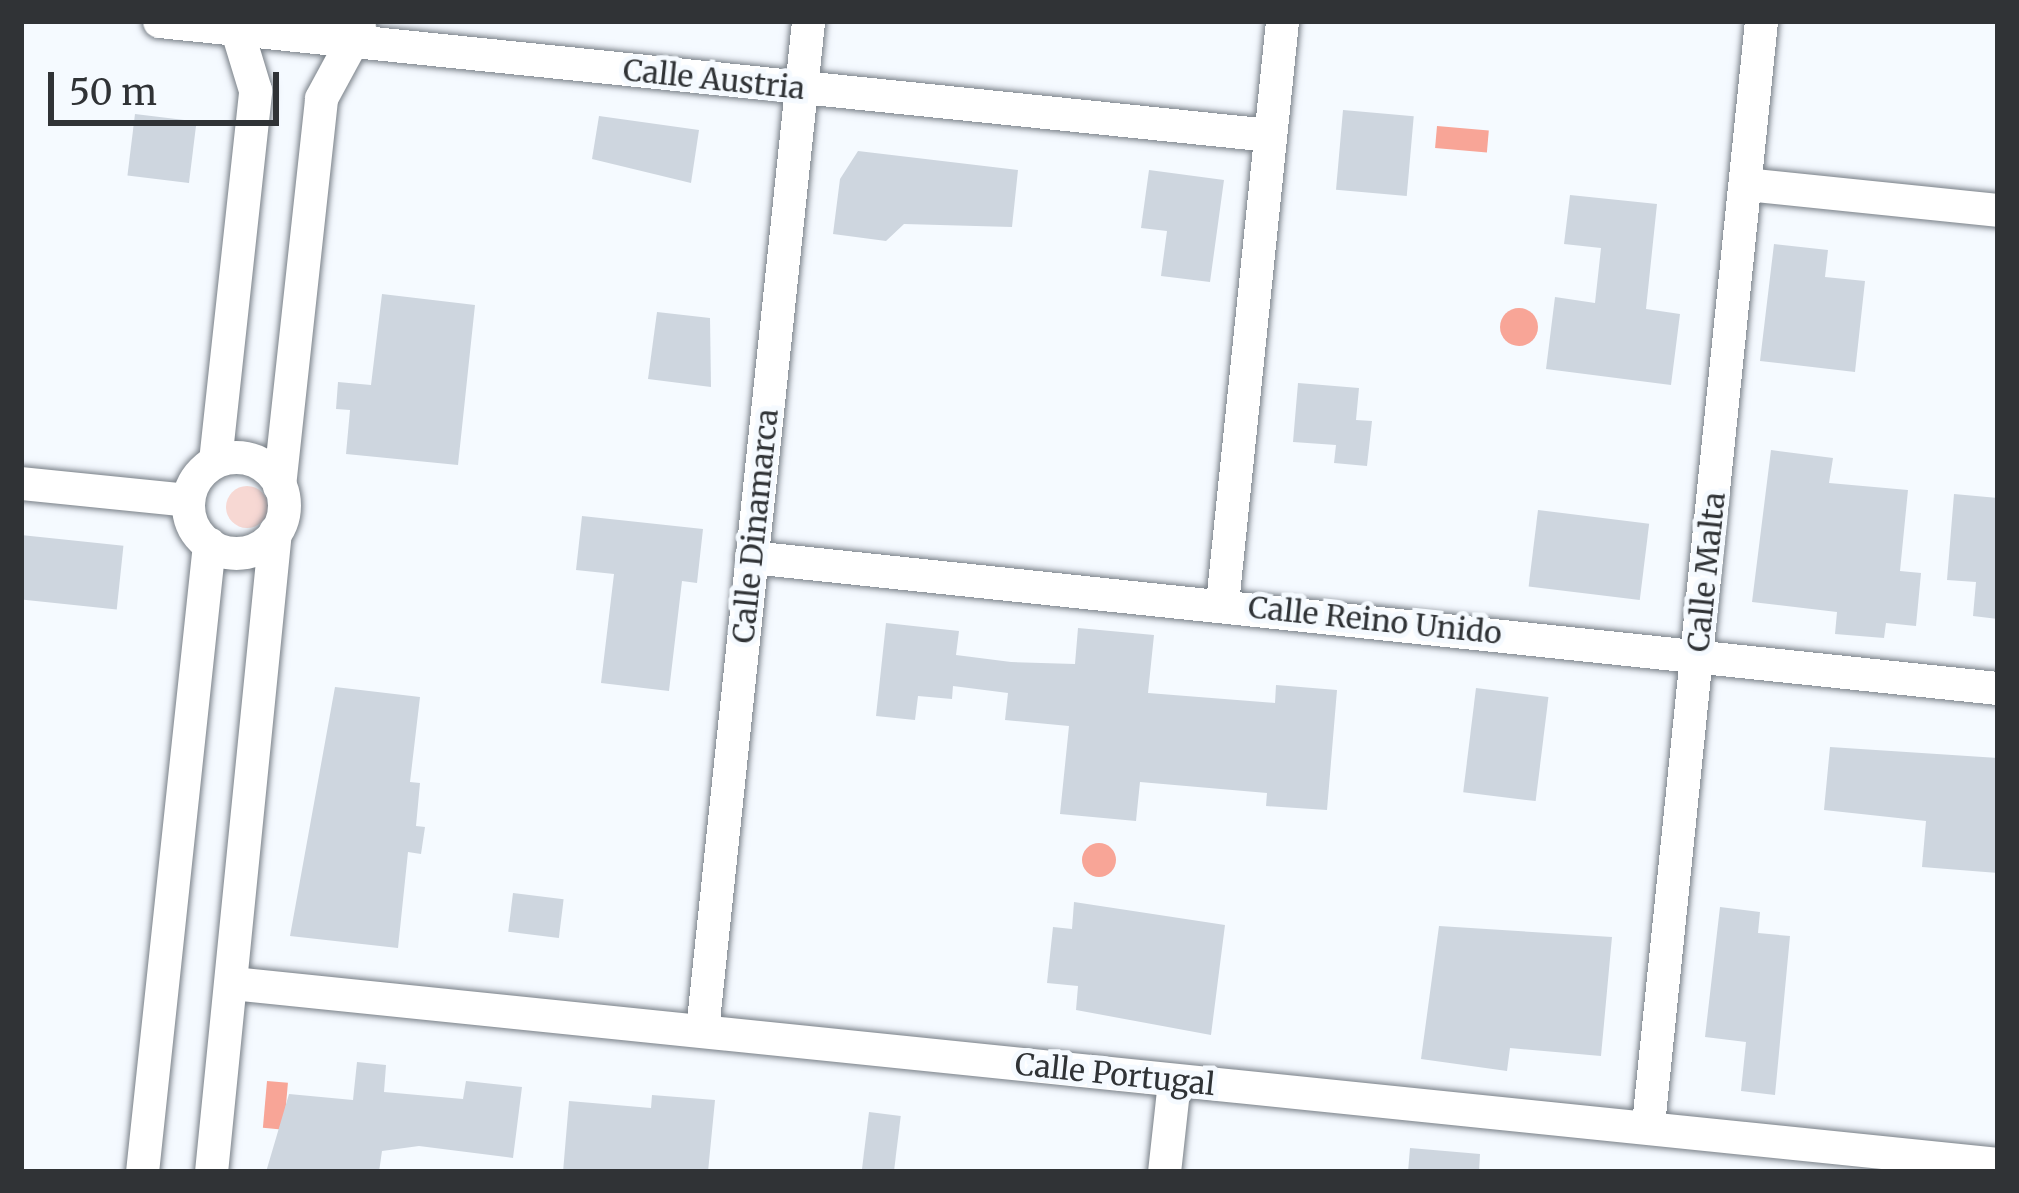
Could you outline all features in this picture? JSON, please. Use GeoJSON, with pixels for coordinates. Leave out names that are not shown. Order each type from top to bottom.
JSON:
{"type":"FeatureCollection","features":[{"type":"Feature","properties":{"kind":"street","name":"Calle Austria"},"geometry":{"type":"LineString","coordinates":[[159,21],[359,32],[801,88],[1270,135]]}},
{"type":"Feature","properties":{"kind":"street","name":"Calle Dinamarca"},"geometry":{"type":"LineString","coordinates":[[702,1030],[808,21]]}},
{"type":"Feature","properties":{"kind":"street"},"geometry":{"type":"LineString","coordinates":[[1222,603],[1282,21]]}},
{"type":"Feature","properties":{"kind":"street","name":"Calle Malta"},"geometry":{"type":"LineString","coordinates":[[1648,1124],[1761,21]]}},
{"type":"Feature","properties":{"kind":"street"},"geometry":{"type":"LineString","coordinates":[[188,500],[215,461],[255,90],[234,25]]}},
{"type":"Feature","properties":{"kind":"street"},"geometry":{"type":"LineString","coordinates":[[211,1172],[321,98],[359,32]]}},
{"type":"Feature","properties":{"kind":"street"},"geometry":{"type":"LineString","coordinates":[[1746,184],[1998,210]]}},
{"type":"Feature","properties":{"kind":"street"},"geometry":{"type":"LineString","coordinates":[[215,461],[252,458],[279,486]]}},
{"type":"Feature","properties":{"kind":"street"},"geometry":{"type":"LineString","coordinates":[[21,483],[188,500]]}},
{"type":"Feature","properties":{"kind":"street"},"geometry":{"type":"LineString","coordinates":[[142,1172],[209,544],[188,500]]}},
{"type":"Feature","properties":{"kind":"street"},"geometry":{"type":"LineString","coordinates":[[209,544],[244,553],[275,531]]}},
{"type":"Feature","properties":{"kind":"street","name":"Calle Reino Unido"},"geometry":{"type":"LineString","coordinates":[[752,557],[1998,688]]}},
{"type":"Feature","properties":{"kind":"street","name":"Calle Portugal"},"geometry":{"type":"LineString","coordinates":[[232,983],[1174,1081],[1648,1124],[1998,1164]]}},
{"type":"Feature","properties":{"kind":"street"},"geometry":{"type":"LineString","coordinates":[[1163,1172],[1174,1081]]}},
{"type":"Feature","properties":{"kind":"shaded area"},"geometry":{"type":"Polygon","coordinates":[[[1437,126],[1489,131],[1487,152],[1435,148],[1437,126]]]}},
{"type":"Feature","properties":{"kind":"shaded area"},"geometry":{"type":"Polygon","coordinates":[[[1519,308],[1532,314],[1538,327],[1532,340],[1519,346],[1506,340],[1500,327],[1506,314],[1519,308]]]}},
{"type":"Feature","properties":{"kind":"shaded area"},"geometry":{"type":"Polygon","coordinates":[[[247,486],[262,492],[268,507],[262,522],[247,528],[232,522],[226,507],[232,492],[247,486]]]}},
{"type":"Feature","properties":{"kind":"shaded area"},"geometry":{"type":"Polygon","coordinates":[[[1099,843],[1111,848],[1116,860],[1111,872],[1099,877],[1087,872],[1082,860],[1087,848],[1099,843]]]}},
{"type":"Feature","properties":{"kind":"shaded area"},"geometry":{"type":"Polygon","coordinates":[[[267,1081],[288,1083],[284,1130],[263,1128],[267,1081]]]}},
{"type":"Feature","properties":{"kind":"building"},"geometry":{"type":"Polygon","coordinates":[[[1343,110],[1414,116],[1407,196],[1336,190],[1343,110]]]}},
{"type":"Feature","properties":{"kind":"building"},"geometry":{"type":"Polygon","coordinates":[[[135,114],[197,122],[189,183],[127,176],[135,114]]]}},
{"type":"Feature","properties":{"kind":"building"},"geometry":{"type":"Polygon","coordinates":[[[599,116],[699,130],[691,183],[592,159],[599,116]]]}},
{"type":"Feature","properties":{"kind":"building"},"geometry":{"type":"Polygon","coordinates":[[[858,151],[1018,170],[1012,227],[904,224],[886,241],[833,234],[840,179],[858,151]]]}},
{"type":"Feature","properties":{"kind":"building"},"geometry":{"type":"Polygon","coordinates":[[[1149,170],[1224,180],[1210,282],[1161,276],[1167,231],[1141,228],[1149,170]]]}},
{"type":"Feature","properties":{"kind":"building"},"geometry":{"type":"Polygon","coordinates":[[[1570,195],[1657,204],[1646,309],[1680,314],[1671,385],[1546,369],[1555,297],[1595,303],[1601,248],[1564,244],[1570,195]]]}},
{"type":"Feature","properties":{"kind":"building"},"geometry":{"type":"Polygon","coordinates":[[[1774,244],[1828,250],[1825,277],[1865,281],[1855,372],[1760,361],[1774,244]]]}},
{"type":"Feature","properties":{"kind":"building"},"geometry":{"type":"Polygon","coordinates":[[[382,294],[475,305],[458,465],[346,454],[350,410],[336,409],[338,382],[371,385],[382,294]]]}},
{"type":"Feature","properties":{"kind":"building"},"geometry":{"type":"Polygon","coordinates":[[[657,312],[710,318],[711,387],[648,379],[657,312]]]}},
{"type":"Feature","properties":{"kind":"building"},"geometry":{"type":"Polygon","coordinates":[[[1298,383],[1359,388],[1356,420],[1372,421],[1367,466],[1334,463],[1336,445],[1293,442],[1298,383]]]}},
{"type":"Feature","properties":{"kind":"building"},"geometry":{"type":"Polygon","coordinates":[[[1771,450],[1833,458],[1829,483],[1908,490],[1900,571],[1921,573],[1916,626],[1886,623],[1884,638],[1835,634],[1837,612],[1752,602],[1771,450]]]}},
{"type":"Feature","properties":{"kind":"building"},"geometry":{"type":"Polygon","coordinates":[[[1954,494],[1998,498],[1998,619],[1973,616],[1976,582],[1947,580],[1954,494]]]}},
{"type":"Feature","properties":{"kind":"building"},"geometry":{"type":"Polygon","coordinates":[[[1538,510],[1649,524],[1640,600],[1529,586],[1538,510]]]}},
{"type":"Feature","properties":{"kind":"building"},"geometry":{"type":"Polygon","coordinates":[[[582,516],[703,529],[697,583],[682,581],[669,691],[601,683],[614,574],[576,570],[582,516]]]}},
{"type":"Feature","properties":{"kind":"building"},"geometry":{"type":"Polygon","coordinates":[[[21,535],[123,546],[117,609],[21,599],[21,535]]]}},
{"type":"Feature","properties":{"kind":"building"},"geometry":{"type":"Polygon","coordinates":[[[886,623],[959,631],[956,655],[1011,662],[1075,664],[1078,628],[1154,635],[1148,693],[1275,703],[1276,685],[1337,690],[1327,810],[1266,806],[1267,793],[1140,782],[1136,821],[1060,814],[1069,726],[1005,720],[1008,693],[953,686],[952,699],[918,696],[915,720],[876,716],[886,623]]]}},
{"type":"Feature","properties":{"kind":"building"},"geometry":{"type":"Polygon","coordinates":[[[335,687],[420,697],[410,782],[420,783],[416,826],[425,827],[421,854],[408,852],[398,948],[290,936],[335,687]]]}},
{"type":"Feature","properties":{"kind":"building"},"geometry":{"type":"Polygon","coordinates":[[[1476,688],[1548,697],[1536,801],[1463,792],[1476,688]]]}},
{"type":"Feature","properties":{"kind":"building"},"geometry":{"type":"Polygon","coordinates":[[[1830,747],[1998,758],[1998,873],[1922,867],[1926,821],[1824,810],[1830,747]]]}},
{"type":"Feature","properties":{"kind":"building"},"geometry":{"type":"Polygon","coordinates":[[[513,893],[564,899],[559,938],[508,932],[513,893]]]}},
{"type":"Feature","properties":{"kind":"building"},"geometry":{"type":"Polygon","coordinates":[[[1074,902],[1225,925],[1211,1035],[1076,1010],[1078,986],[1047,983],[1053,927],[1072,929],[1074,902]]]}},
{"type":"Feature","properties":{"kind":"building"},"geometry":{"type":"Polygon","coordinates":[[[1720,907],[1760,912],[1758,933],[1790,936],[1775,1095],[1741,1091],[1746,1042],[1705,1037],[1720,907]]]}},
{"type":"Feature","properties":{"kind":"building"},"geometry":{"type":"Polygon","coordinates":[[[1439,926],[1612,937],[1601,1056],[1510,1048],[1507,1071],[1421,1059],[1439,926]]]}},
{"type":"Feature","properties":{"kind":"building"},"geometry":{"type":"Polygon","coordinates":[[[357,1062],[386,1065],[384,1092],[463,1099],[466,1081],[522,1087],[513,1158],[419,1146],[382,1151],[379,1172],[266,1172],[289,1094],[353,1100],[357,1062]]]}},
{"type":"Feature","properties":{"kind":"building"},"geometry":{"type":"Polygon","coordinates":[[[652,1095],[715,1100],[708,1172],[563,1172],[569,1101],[651,1108],[652,1095]]]}},
{"type":"Feature","properties":{"kind":"building"},"geometry":{"type":"Polygon","coordinates":[[[869,1112],[901,1116],[894,1172],[862,1172],[869,1112]]]}},
{"type":"Feature","properties":{"kind":"building"},"geometry":{"type":"Polygon","coordinates":[[[1410,1148],[1480,1154],[1479,1172],[1408,1172],[1410,1148]]]}}]}
